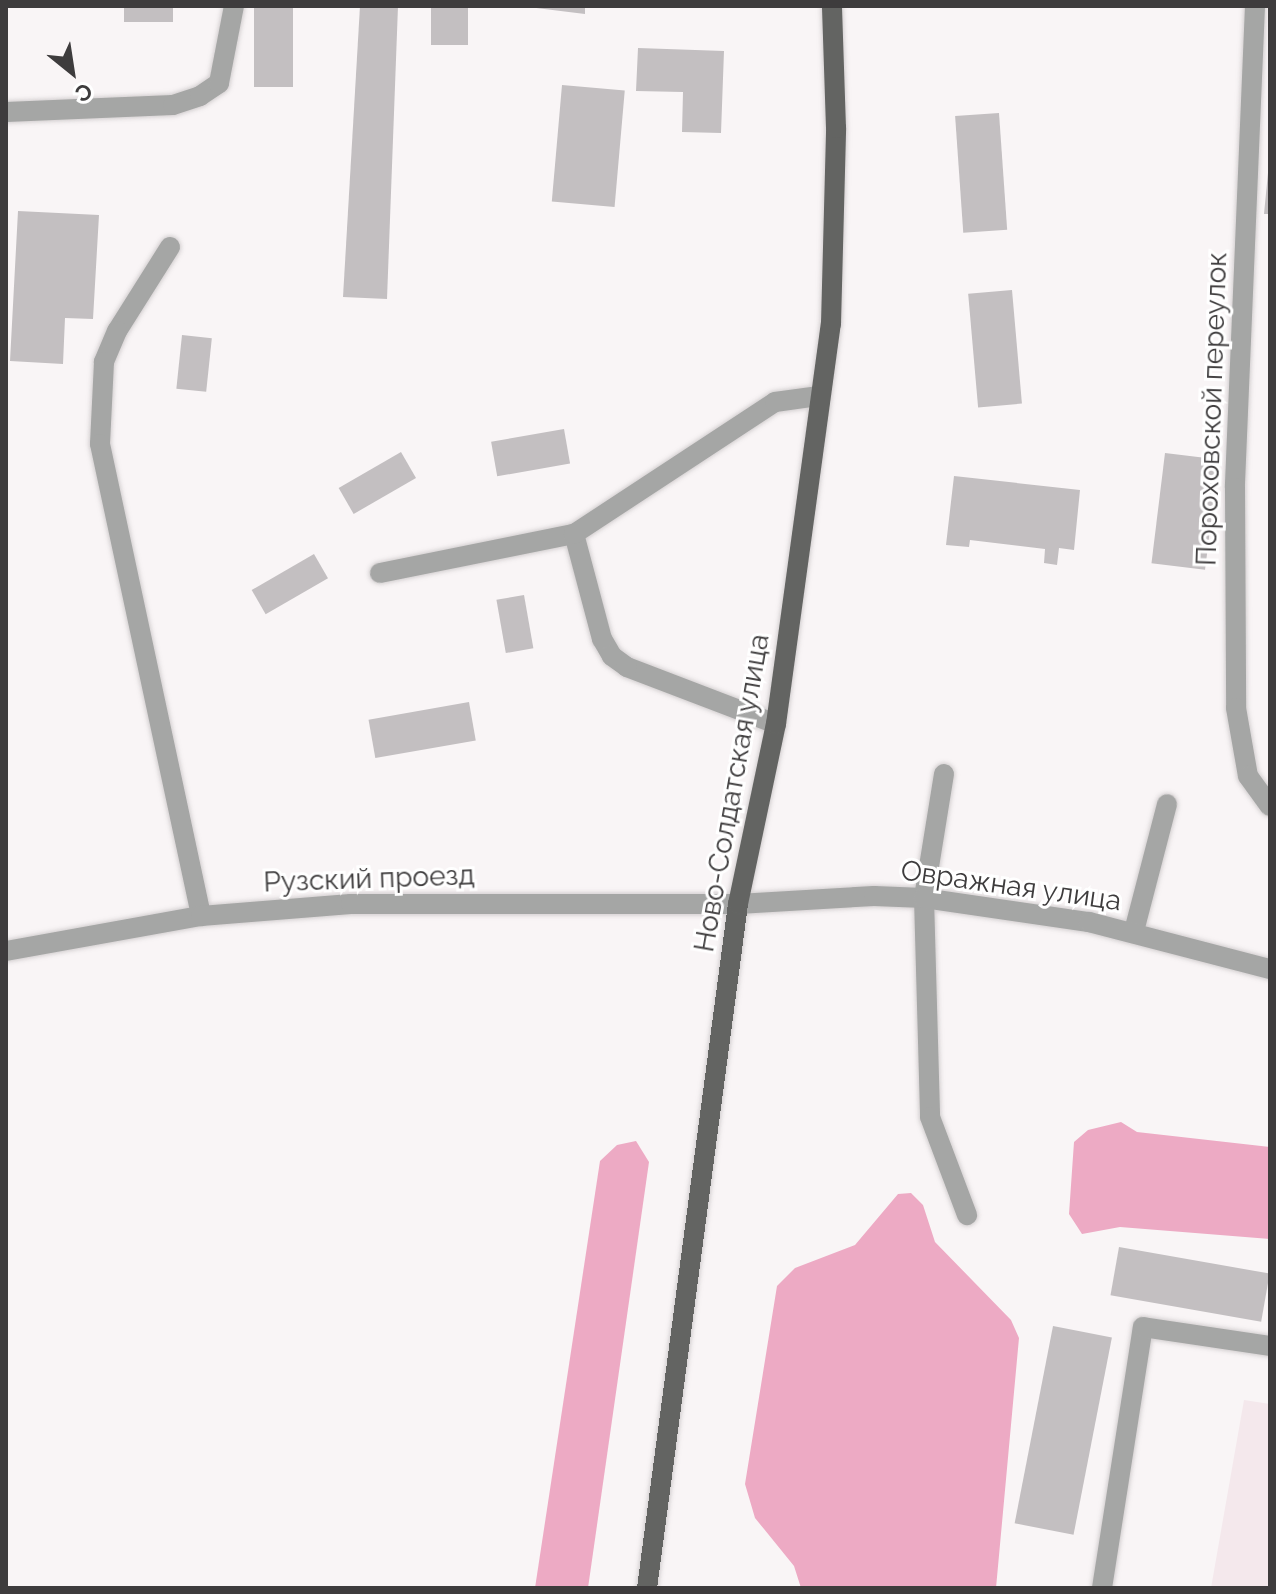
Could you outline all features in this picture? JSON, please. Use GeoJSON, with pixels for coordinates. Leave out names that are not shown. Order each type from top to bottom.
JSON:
{"type":"FeatureCollection","features":[{"type":"Feature","properties":{"kind":"main road","name":"Ново-Солдатская улица"},"geometry":{"type":"LineString","coordinates":[[647,1588],[738,904],[776,724],[818,396],[831,324],[835,230],[832,6]]}},
{"type":"Feature","properties":{"kind":"street"},"geometry":{"type":"LineString","coordinates":[[6,112],[173,105],[200,96],[219,83],[234,6]]}},
{"type":"Feature","properties":{"kind":"street","name":"Пороховской переулок"},"geometry":{"type":"LineString","coordinates":[[1255,6],[1235,488],[1236,708],[1248,776],[1270,806]]}},
{"type":"Feature","properties":{"kind":"street"},"geometry":{"type":"LineString","coordinates":[[170,247],[117,331],[104,362],[100,444],[201,916]]}},
{"type":"Feature","properties":{"kind":"street"},"geometry":{"type":"LineString","coordinates":[[380,573],[574,534],[775,402],[818,396]]}},
{"type":"Feature","properties":{"kind":"street"},"geometry":{"type":"LineString","coordinates":[[574,534],[602,639],[612,656],[627,667],[776,724]]}},
{"type":"Feature","properties":{"kind":"street"},"geometry":{"type":"LineString","coordinates":[[944,774],[924,898],[930,1117],[967,1215]]}},
{"type":"Feature","properties":{"kind":"street"},"geometry":{"type":"LineString","coordinates":[[1134,931],[1167,804]]}},
{"type":"Feature","properties":{"kind":"street","name":"Овражная улица"},"geometry":{"type":"LineString","coordinates":[[738,904],[924,898],[1134,931],[1270,969]]}},
{"type":"Feature","properties":{"kind":"street","name":"Рузский проезд"},"geometry":{"type":"LineString","coordinates":[[6,951],[201,916],[351,904],[738,904]]}},
{"type":"Feature","properties":{"kind":"street"},"geometry":{"type":"LineString","coordinates":[[1102,1588],[1143,1327],[1270,1346]]}},
{"type":"Feature","properties":{"kind":"shaded area"},"geometry":{"type":"Polygon","coordinates":[[[1121,1122],[1137,1132],[1270,1147],[1270,1239],[1120,1227],[1082,1234],[1069,1214],[1074,1142],[1088,1130],[1121,1122]]]}},
{"type":"Feature","properties":{"kind":"shaded area"},"geometry":{"type":"Polygon","coordinates":[[[636,1141],[649,1162],[588,1588],[535,1588],[600,1161],[617,1145],[636,1141]]]}},
{"type":"Feature","properties":{"kind":"shaded area"},"geometry":{"type":"Polygon","coordinates":[[[911,1193],[923,1205],[935,1242],[1011,1320],[1019,1338],[996,1588],[801,1588],[794,1566],[755,1518],[745,1484],[777,1286],[795,1268],[855,1245],[898,1194],[911,1193]]]}},
{"type":"Feature","properties":{"kind":"shaded area"},"geometry":{"type":"Polygon","coordinates":[[[1244,1400],[1270,1404],[1270,1588],[1211,1588],[1244,1400]]]}},
{"type":"Feature","properties":{"kind":"building"},"geometry":{"type":"Polygon","coordinates":[[[124,6],[173,6],[173,22],[124,22],[124,6]]]}},
{"type":"Feature","properties":{"kind":"building"},"geometry":{"type":"Polygon","coordinates":[[[254,6],[293,6],[293,87],[254,87],[254,6]]]}},
{"type":"Feature","properties":{"kind":"building"},"geometry":{"type":"Polygon","coordinates":[[[360,6],[398,6],[387,299],[343,297],[360,6]]]}},
{"type":"Feature","properties":{"kind":"building"},"geometry":{"type":"Polygon","coordinates":[[[431,6],[468,6],[468,45],[431,45],[431,6]]]}},
{"type":"Feature","properties":{"kind":"building"},"geometry":{"type":"Polygon","coordinates":[[[520,6],[585,6],[585,14],[520,6]]]}},
{"type":"Feature","properties":{"kind":"building"},"geometry":{"type":"Polygon","coordinates":[[[638,48],[724,51],[721,133],[682,132],[683,92],[636,91],[638,48]]]}},
{"type":"Feature","properties":{"kind":"building"},"geometry":{"type":"Polygon","coordinates":[[[562,85],[625,90],[615,207],[552,202],[562,85]]]}},
{"type":"Feature","properties":{"kind":"building"},"geometry":{"type":"Polygon","coordinates":[[[999,113],[1007,230],[963,233],[955,116],[999,113]]]}},
{"type":"Feature","properties":{"kind":"building"},"geometry":{"type":"Polygon","coordinates":[[[1268,173],[1270,214],[1264,214],[1268,173]]]}},
{"type":"Feature","properties":{"kind":"building"},"geometry":{"type":"Polygon","coordinates":[[[18,211],[99,215],[93,319],[65,318],[63,364],[10,361],[18,211]]]}},
{"type":"Feature","properties":{"kind":"building"},"geometry":{"type":"Polygon","coordinates":[[[1012,290],[1022,404],[978,407],[968,294],[1012,290]]]}},
{"type":"Feature","properties":{"kind":"building"},"geometry":{"type":"Polygon","coordinates":[[[182,335],[212,338],[206,392],[176,389],[182,335]]]}},
{"type":"Feature","properties":{"kind":"building"},"geometry":{"type":"Polygon","coordinates":[[[564,429],[570,463],[497,476],[491,442],[564,429]]]}},
{"type":"Feature","properties":{"kind":"building"},"geometry":{"type":"Polygon","coordinates":[[[401,452],[416,478],[354,514],[339,488],[401,452]]]}},
{"type":"Feature","properties":{"kind":"building"},"geometry":{"type":"Polygon","coordinates":[[[1165,453],[1219,460],[1205,570],[1151,563],[1165,453]]]}},
{"type":"Feature","properties":{"kind":"building"},"geometry":{"type":"Polygon","coordinates":[[[954,476],[1080,490],[1074,550],[1059,548],[1057,565],[1044,563],[1045,549],[970,540],[969,547],[946,545],[954,476]]]}},
{"type":"Feature","properties":{"kind":"building"},"geometry":{"type":"Polygon","coordinates":[[[314,554],[328,578],[266,614],[252,590],[314,554]]]}},
{"type":"Feature","properties":{"kind":"building"},"geometry":{"type":"Polygon","coordinates":[[[524,595],[533,648],[506,653],[496,600],[524,595]]]}},
{"type":"Feature","properties":{"kind":"building"},"geometry":{"type":"Polygon","coordinates":[[[469,702],[476,740],[375,758],[369,720],[469,702]]]}},
{"type":"Feature","properties":{"kind":"building"},"geometry":{"type":"Polygon","coordinates":[[[1119,1247],[1270,1274],[1261,1322],[1110,1295],[1119,1247]]]}},
{"type":"Feature","properties":{"kind":"building"},"geometry":{"type":"Polygon","coordinates":[[[1053,1326],[1112,1337],[1074,1535],[1015,1523],[1053,1326]]]}}]}
